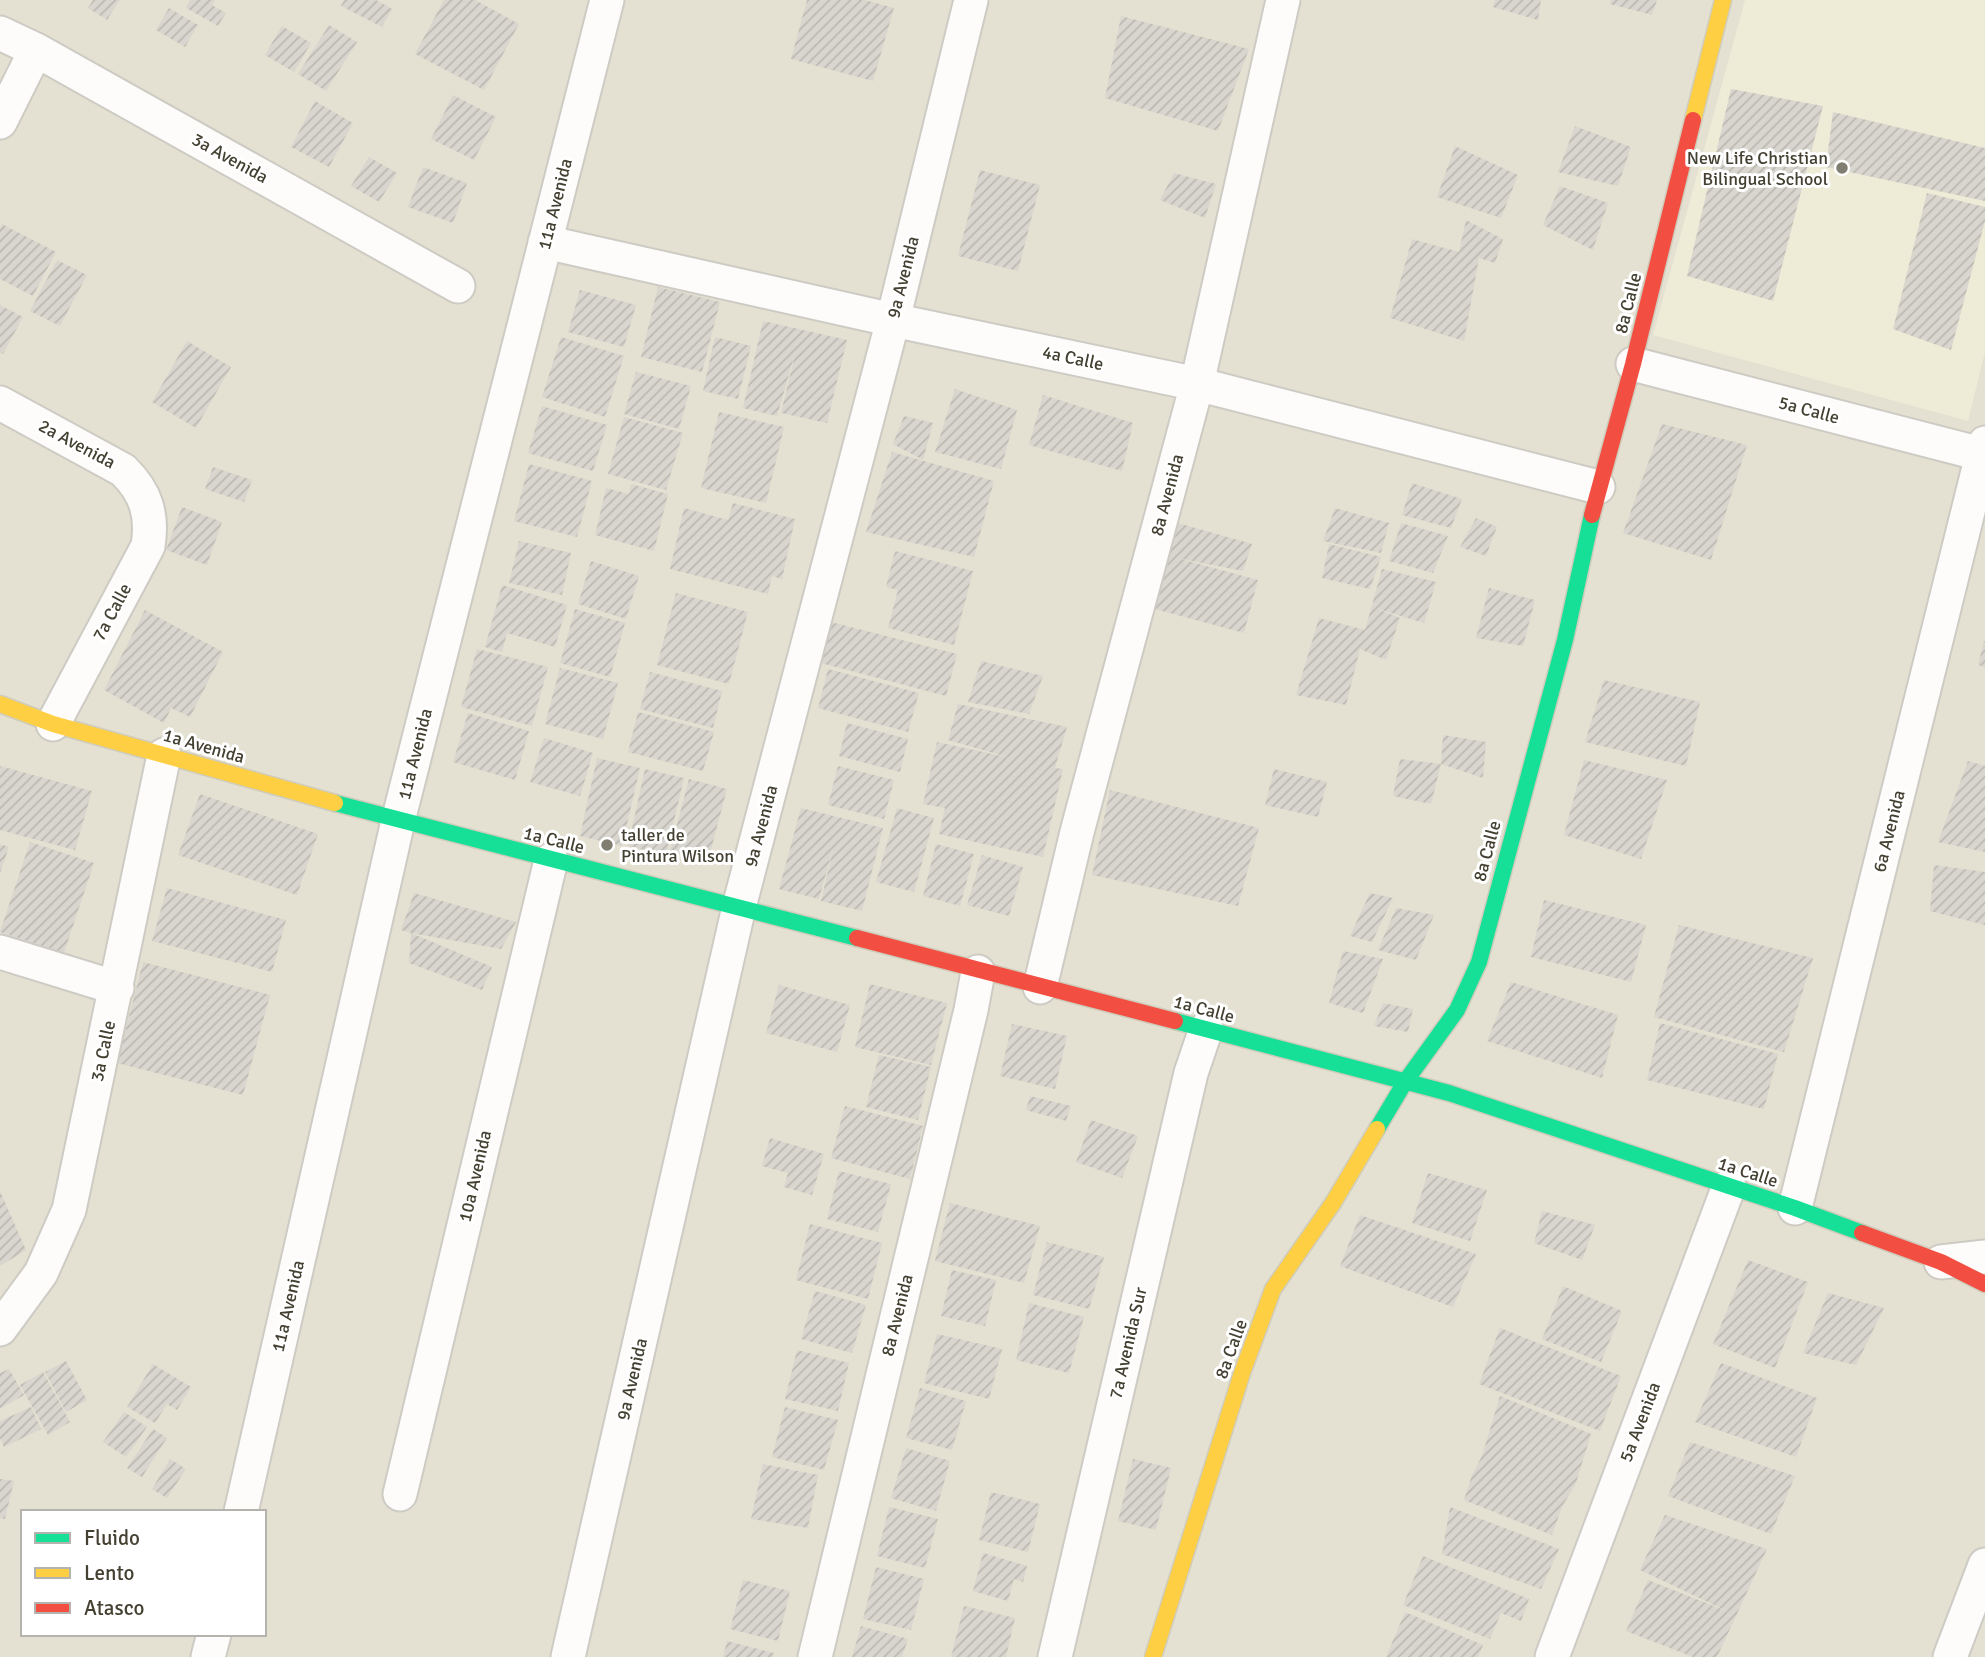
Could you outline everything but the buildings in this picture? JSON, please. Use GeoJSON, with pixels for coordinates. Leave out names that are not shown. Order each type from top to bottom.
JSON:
{"type":"FeatureCollection","features":[{"type":"Feature","properties":{"kind":"street","name":"11a Avenida"},"geometry":{"type":"LineString","coordinates":[[241,1510],[398,821],[607,0]]}},
{"type":"Feature","properties":{"kind":"street","name":"9a Avenida"},"geometry":{"type":"LineString","coordinates":[[568,1657],[739,907],[892,320],[971,0]]}},
{"type":"Feature","properties":{"kind":"street","name":"8a Avenida"},"geometry":{"type":"LineString","coordinates":[[1040,987],[1077,832],[1197,384],[1283,0]]}},
{"type":"Feature","properties":{"kind":"street","name":"8a Calle"},"geometry":{"type":"LineString","coordinates":[[1153,1657],[1241,1373],[1273,1290],[1333,1203],[1405,1082],[1457,1010],[1479,962],[1564,640],[1598,487],[1633,364],[1723,0]]}},
{"type":"Feature","properties":{"kind":"street","name":"3a Avenida"},"geometry":{"type":"LineString","coordinates":[[0,33],[36,50],[458,286]]}},
{"type":"Feature","properties":{"kind":"street"},"geometry":{"type":"LineString","coordinates":[[0,122],[36,50]]}},
{"type":"Feature","properties":{"kind":"street","name":"4a Calle"},"geometry":{"type":"LineString","coordinates":[[545,242],[892,320],[1197,384],[1598,487]]}},
{"type":"Feature","properties":{"kind":"street","name":"5a Calle"},"geometry":{"type":"LineString","coordinates":[[1633,364],[1984,451]]}},
{"type":"Feature","properties":{"kind":"street","name":"2a Avenida"},"geometry":{"type":"LineString","coordinates":[[0,403],[123,470],[135,481],[144,496]]}},
{"type":"Feature","properties":{"kind":"street","name":"6a Avenida"},"geometry":{"type":"LineString","coordinates":[[1795,1208],[1984,451]]}},
{"type":"Feature","properties":{"kind":"street","name":"7a Calle"},"geometry":{"type":"LineString","coordinates":[[53,724],[148,547],[149,512],[144,496]]}},
{"type":"Feature","properties":{"kind":"street","name":"1a Avenida"},"geometry":{"type":"LineString","coordinates":[[0,704],[53,724],[398,821]]}},
{"type":"Feature","properties":{"kind":"street","name":"3a Calle"},"geometry":{"type":"LineString","coordinates":[[0,1329],[41,1273],[69,1210],[164,755]]}},
{"type":"Feature","properties":{"kind":"street","name":"1a Calle"},"geometry":{"type":"LineString","coordinates":[[398,821],[739,907],[978,972],[1449,1093],[1795,1208],[1941,1262],[1985,1284]]}},
{"type":"Feature","properties":{"kind":"street","name":"10a Avenida"},"geometry":{"type":"LineString","coordinates":[[400,1493],[551,860]]}},
{"type":"Feature","properties":{"kind":"street"},"geometry":{"type":"LineString","coordinates":[[0,952],[117,988]]}},
{"type":"Feature","properties":{"kind":"street","name":"8a Avenida"},"geometry":{"type":"LineString","coordinates":[[815,1657],[968,1024],[978,972]]}},
{"type":"Feature","properties":{"kind":"street","name":"7a Avenida Sur"},"geometry":{"type":"LineString","coordinates":[[1055,1657],[1191,1073],[1206,1029]]}},
{"type":"Feature","properties":{"kind":"street","name":"5a Avenida"},"geometry":{"type":"LineString","coordinates":[[1552,1657],[1729,1186]]}},
{"type":"Feature","properties":{"kind":"street"},"geometry":{"type":"LineString","coordinates":[[1941,1262],[1985,1257]]}},
{"type":"Feature","properties":{"kind":"street"},"geometry":{"type":"LineString","coordinates":[[1950,1657],[1985,1565]]}},
{"type":"Feature","properties":{"kind":"street"},"geometry":{"type":"LineString","coordinates":[[208,1657],[213,1636]]}},
{"type":"Feature","properties":{"kind":"shaded area"},"geometry":{"type":"Polygon","coordinates":[[[0,0],[1985,0],[1985,1657],[0,1657],[0,0]]]}},
{"type":"Feature","properties":{"kind":"shaded area","name":"New Life Christian Bilingual School"},"geometry":{"type":"Polygon","coordinates":[[[1745,0],[1985,0],[1985,352],[1968,421],[1653,335],[1745,0]]]}},
{"type":"Feature","properties":{"kind":"traffic: fast"},"geometry":{"type":"LineString","coordinates":[[1377,1129],[1405,1082],[1457,1010],[1479,962],[1565,640],[1592,515]]}},
{"type":"Feature","properties":{"kind":"traffic: fast"},"geometry":{"type":"LineString","coordinates":[[335,803],[857,938]]}},
{"type":"Feature","properties":{"kind":"traffic: fast"},"geometry":{"type":"LineString","coordinates":[[1175,1021],[1449,1093],[1795,1208],[1862,1233]]}},
{"type":"Feature","properties":{"kind":"traffic: slow"},"geometry":{"type":"LineString","coordinates":[[1693,120],[1723,0]]}},
{"type":"Feature","properties":{"kind":"traffic: slow"},"geometry":{"type":"LineString","coordinates":[[0,704],[53,724],[335,803]]}},
{"type":"Feature","properties":{"kind":"traffic: slow"},"geometry":{"type":"LineString","coordinates":[[1153,1657],[1242,1373],[1273,1289],[1333,1203],[1377,1129]]}},
{"type":"Feature","properties":{"kind":"traffic: jam"},"geometry":{"type":"LineString","coordinates":[[1592,515],[1633,364],[1693,120]]}},
{"type":"Feature","properties":{"kind":"traffic: jam"},"geometry":{"type":"LineString","coordinates":[[857,938],[1175,1021]]}},
{"type":"Feature","properties":{"kind":"traffic: jam"},"geometry":{"type":"LineString","coordinates":[[1862,1233],[1941,1262],[1985,1284]]}},
{"type":"Feature","properties":{"kind":"place","name":"New Life Christian Bilingual School"},"geometry":{"type":"Point","coordinates":[1842,168]}},
{"type":"Feature","properties":{"kind":"place","name":"taller de Pintura Wilson"},"geometry":{"type":"Point","coordinates":[607,845]}}]}
